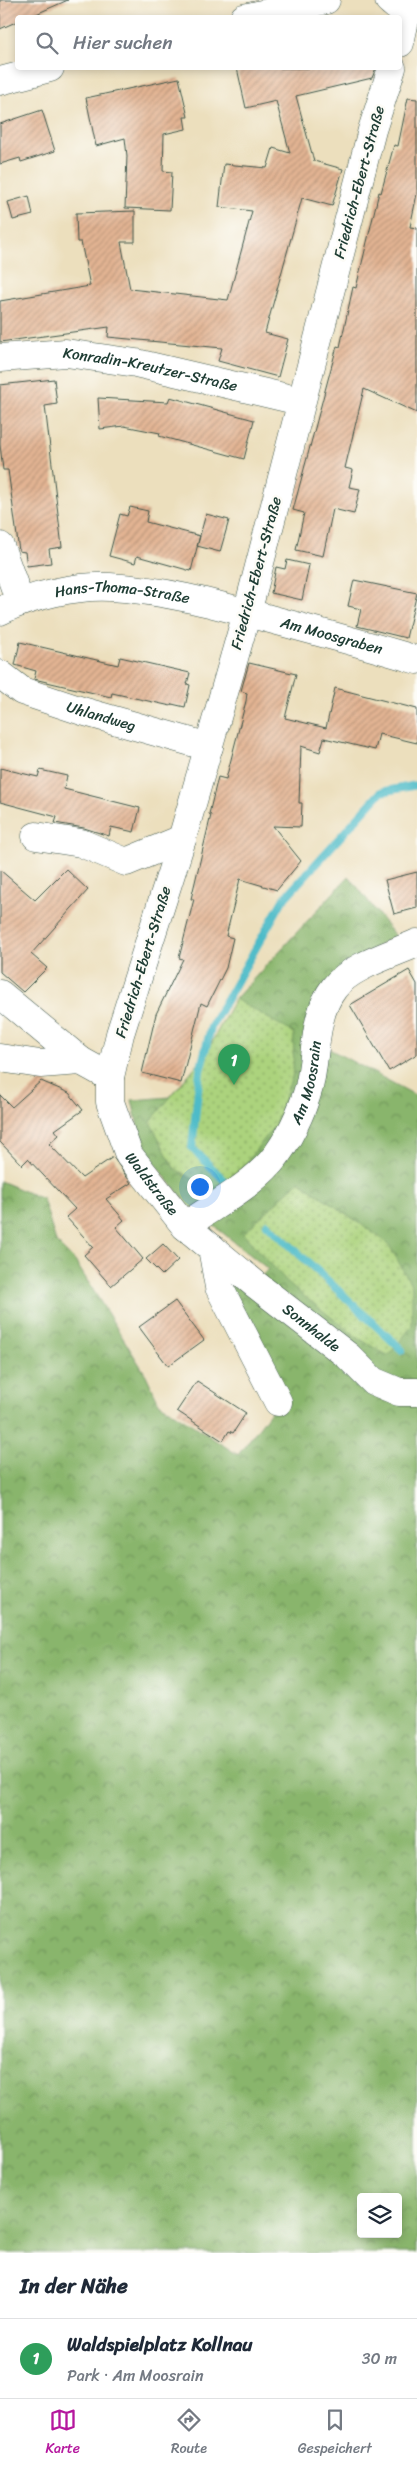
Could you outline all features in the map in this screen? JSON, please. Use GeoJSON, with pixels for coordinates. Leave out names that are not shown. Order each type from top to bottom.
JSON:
{"type":"FeatureCollection","features":[{"type":"Feature","properties":{"kind":"street"},"geometry":{"type":"LineString","coordinates":[[258,15],[326,0]]}},
{"type":"Feature","properties":{"kind":"street"},"geometry":{"type":"LineString","coordinates":[[402,24],[404,7]]}},
{"type":"Feature","properties":{"kind":"street"},"geometry":{"type":"LineString","coordinates":[[0,81],[42,70]]}},
{"type":"Feature","properties":{"kind":"street","name":"Friedrich-Ebert-Straße"},"geometry":{"type":"LineString","coordinates":[[110,1076],[120,1034],[182,839],[247,613],[300,401],[372,130],[391,70]]}},
{"type":"Feature","properties":{"kind":"street","name":"Konradin-Kreutzer-Straße"},"geometry":{"type":"LineString","coordinates":[[0,358],[66,353],[136,363],[300,401]]}},
{"type":"Feature","properties":{"kind":"street"},"geometry":{"type":"LineString","coordinates":[[0,546],[10,606]]}},
{"type":"Feature","properties":{"kind":"street","name":"Hans-Thoma-Straße"},"geometry":{"type":"LineString","coordinates":[[10,606],[64,591],[108,586],[163,593],[247,613]]}},
{"type":"Feature","properties":{"kind":"street","name":"Am Moosgraben"},"geometry":{"type":"LineString","coordinates":[[247,613],[417,660]]}},
{"type":"Feature","properties":{"kind":"street","name":"Uhlandweg"},"geometry":{"type":"LineString","coordinates":[[0,674],[22,691],[82,712],[209,747]]}},
{"type":"Feature","properties":{"kind":"street"},"geometry":{"type":"LineString","coordinates":[[36,836],[81,843],[126,862],[182,839]]}},
{"type":"Feature","properties":{"kind":"street","name":"Am Moosrain"},"geometry":{"type":"LineString","coordinates":[[185,1226],[249,1181],[271,1162],[294,1126],[309,1087],[324,1006],[334,987],[354,971],[417,943]]}},
{"type":"Feature","properties":{"kind":"street"},"geometry":{"type":"LineString","coordinates":[[0,994],[81,1061],[110,1076]]}},
{"type":"Feature","properties":{"kind":"street"},"geometry":{"type":"LineString","coordinates":[[0,1058],[40,1064],[81,1061]]}},
{"type":"Feature","properties":{"kind":"street","name":"Waldstraße"},"geometry":{"type":"LineString","coordinates":[[110,1076],[110,1102],[129,1155],[185,1226],[212,1248]]}},
{"type":"Feature","properties":{"kind":"street"},"geometry":{"type":"LineString","coordinates":[[212,1248],[220,1287],[278,1402]]}},
{"type":"Feature","properties":{"kind":"street","name":"Sonnhalde"},"geometry":{"type":"LineString","coordinates":[[212,1248],[348,1356],[373,1381],[399,1392],[417,1392]]}},
{"type":"Feature","properties":{"kind":"green space"},"geometry":{"type":"Polygon","coordinates":[[[349,876],[395,936],[342,967],[316,1042],[417,1096],[417,2253],[0,2253],[0,1181],[43,1199],[56,1242],[75,1261],[146,1375],[159,1403],[238,1455],[278,1402],[219,1287],[255,1284],[268,1269],[188,1205],[143,1149],[132,1100],[170,1097],[205,1055],[235,999],[349,876]]]}},
{"type":"Feature","properties":{"kind":"green space"},"geometry":{"type":"Polygon","coordinates":[[[235,999],[294,1033],[293,1074],[275,1125],[243,1167],[212,1190],[174,1168],[150,1122],[205,1055],[235,999]]]}},
{"type":"Feature","properties":{"kind":"green space"},"geometry":{"type":"Polygon","coordinates":[[[299,1181],[388,1243],[412,1286],[412,1326],[388,1356],[358,1338],[292,1287],[243,1234],[299,1181]]]}},
{"type":"Feature","properties":{"kind":"building"},"geometry":{"type":"Polygon","coordinates":[[[0,0],[68,0],[34,15],[15,15],[15,22],[0,29],[0,0]]]}},
{"type":"Feature","properties":{"kind":"building"},"geometry":{"type":"Polygon","coordinates":[[[237,70],[375,70],[372,78],[296,96],[314,161],[343,169],[332,206],[302,198],[265,333],[288,339],[278,377],[218,361],[222,348],[108,337],[109,327],[0,342],[0,301],[90,286],[81,242],[77,242],[76,213],[135,211],[135,242],[121,242],[130,289],[228,300],[252,211],[219,207],[224,164],[267,168],[273,148],[290,153],[276,101],[246,108],[237,70]]]}},
{"type":"Feature","properties":{"kind":"building"},"geometry":{"type":"Polygon","coordinates":[[[179,78],[188,117],[184,117],[186,129],[164,134],[163,171],[172,172],[170,210],[125,208],[127,156],[125,138],[96,146],[86,98],[179,78]]]}},
{"type":"Feature","properties":{"kind":"building"},"geometry":{"type":"Polygon","coordinates":[[[408,98],[417,99],[417,194],[410,227],[417,228],[417,413],[364,389],[345,468],[353,470],[349,487],[360,489],[354,514],[333,509],[323,556],[296,550],[304,513],[293,510],[337,346],[340,347],[353,287],[356,288],[379,192],[381,193],[394,145],[398,146],[408,98]]]}},
{"type":"Feature","properties":{"kind":"building"},"geometry":{"type":"Polygon","coordinates":[[[42,110],[55,151],[21,162],[20,158],[0,164],[0,124],[42,110]]]}},
{"type":"Feature","properties":{"kind":"building"},"geometry":{"type":"Polygon","coordinates":[[[29,196],[33,215],[13,220],[8,202],[29,196]]]}},
{"type":"Feature","properties":{"kind":"building"},"geometry":{"type":"Polygon","coordinates":[[[54,379],[57,404],[45,406],[62,547],[49,549],[51,563],[27,566],[25,552],[19,551],[8,470],[3,470],[0,445],[0,385],[54,379]]]}},
{"type":"Feature","properties":{"kind":"building"},"geometry":{"type":"Polygon","coordinates":[[[170,397],[254,420],[244,459],[159,436],[160,433],[124,426],[100,429],[98,398],[168,402],[170,397]]]}},
{"type":"Feature","properties":{"kind":"building"},"geometry":{"type":"Polygon","coordinates":[[[130,507],[148,511],[146,522],[200,536],[191,571],[137,556],[135,563],[109,556],[120,514],[127,516],[130,507]]]}},
{"type":"Feature","properties":{"kind":"building"},"geometry":{"type":"Polygon","coordinates":[[[206,514],[229,520],[220,552],[197,546],[206,514]]]}},
{"type":"Feature","properties":{"kind":"building"},"geometry":{"type":"Polygon","coordinates":[[[287,560],[309,565],[302,600],[271,593],[276,567],[285,569],[287,560]]]}},
{"type":"Feature","properties":{"kind":"building"},"geometry":{"type":"Polygon","coordinates":[[[354,580],[417,593],[406,638],[357,626],[361,609],[348,606],[354,580]]]}},
{"type":"Feature","properties":{"kind":"building"},"geometry":{"type":"Polygon","coordinates":[[[20,642],[118,665],[120,657],[190,673],[187,684],[190,685],[185,707],[172,704],[171,706],[112,693],[111,697],[34,679],[36,671],[15,665],[20,642]]]}},
{"type":"Feature","properties":{"kind":"building"},"geometry":{"type":"Polygon","coordinates":[[[249,663],[296,674],[285,718],[326,728],[335,688],[417,709],[417,743],[379,734],[375,750],[324,738],[320,752],[301,746],[299,803],[302,803],[301,827],[273,826],[301,861],[277,890],[240,879],[226,936],[233,938],[226,968],[207,1006],[201,1003],[181,1083],[142,1073],[156,1014],[183,959],[179,958],[194,899],[191,899],[211,815],[209,814],[218,777],[226,779],[246,701],[247,693],[241,691],[249,663]]]}},
{"type":"Feature","properties":{"kind":"building"},"geometry":{"type":"Polygon","coordinates":[[[0,768],[38,777],[40,770],[67,776],[64,789],[140,808],[134,832],[111,827],[109,836],[84,828],[55,823],[57,817],[0,802],[0,768]]]}},
{"type":"Feature","properties":{"kind":"building"},"geometry":{"type":"Polygon","coordinates":[[[66,869],[88,890],[31,954],[47,968],[23,992],[0,972],[0,870],[35,900],[66,869]]]}},
{"type":"Feature","properties":{"kind":"building"},"geometry":{"type":"Polygon","coordinates":[[[417,872],[417,908],[394,914],[385,880],[417,872]]]}},
{"type":"Feature","properties":{"kind":"building"},"geometry":{"type":"Polygon","coordinates":[[[409,970],[417,984],[417,1054],[389,1071],[350,1005],[409,970]]]}},
{"type":"Feature","properties":{"kind":"building"},"geometry":{"type":"Polygon","coordinates":[[[41,1081],[69,1093],[83,1110],[55,1130],[59,1135],[49,1144],[82,1178],[113,1157],[131,1183],[106,1199],[124,1220],[116,1227],[143,1259],[111,1286],[84,1255],[93,1247],[66,1217],[75,1209],[28,1159],[22,1165],[0,1142],[0,1095],[12,1107],[41,1081]]]}},
{"type":"Feature","properties":{"kind":"building"},"geometry":{"type":"Polygon","coordinates":[[[163,1244],[178,1260],[162,1275],[146,1259],[163,1244]]]}},
{"type":"Feature","properties":{"kind":"building"},"geometry":{"type":"Polygon","coordinates":[[[175,1301],[204,1340],[168,1366],[139,1327],[175,1301]]]}},
{"type":"Feature","properties":{"kind":"building"},"geometry":{"type":"Polygon","coordinates":[[[197,1381],[246,1413],[233,1433],[229,1431],[223,1441],[177,1411],[197,1381]]]}},
{"type":"Feature","properties":{"kind":"waterway"},"geometry":{"type":"LineString","coordinates":[[224,1180],[192,1148],[200,1071],[211,1027],[283,900],[381,792],[417,785]]}},
{"type":"Feature","properties":{"kind":"waterway"},"geometry":{"type":"LineString","coordinates":[[267,1224],[402,1350]]}},
{"type":"Feature","properties":{"kind":"place","name":"Waldspielplatz Kollnau"},"geometry":{"type":"Point","coordinates":[234,1085]}}]}
